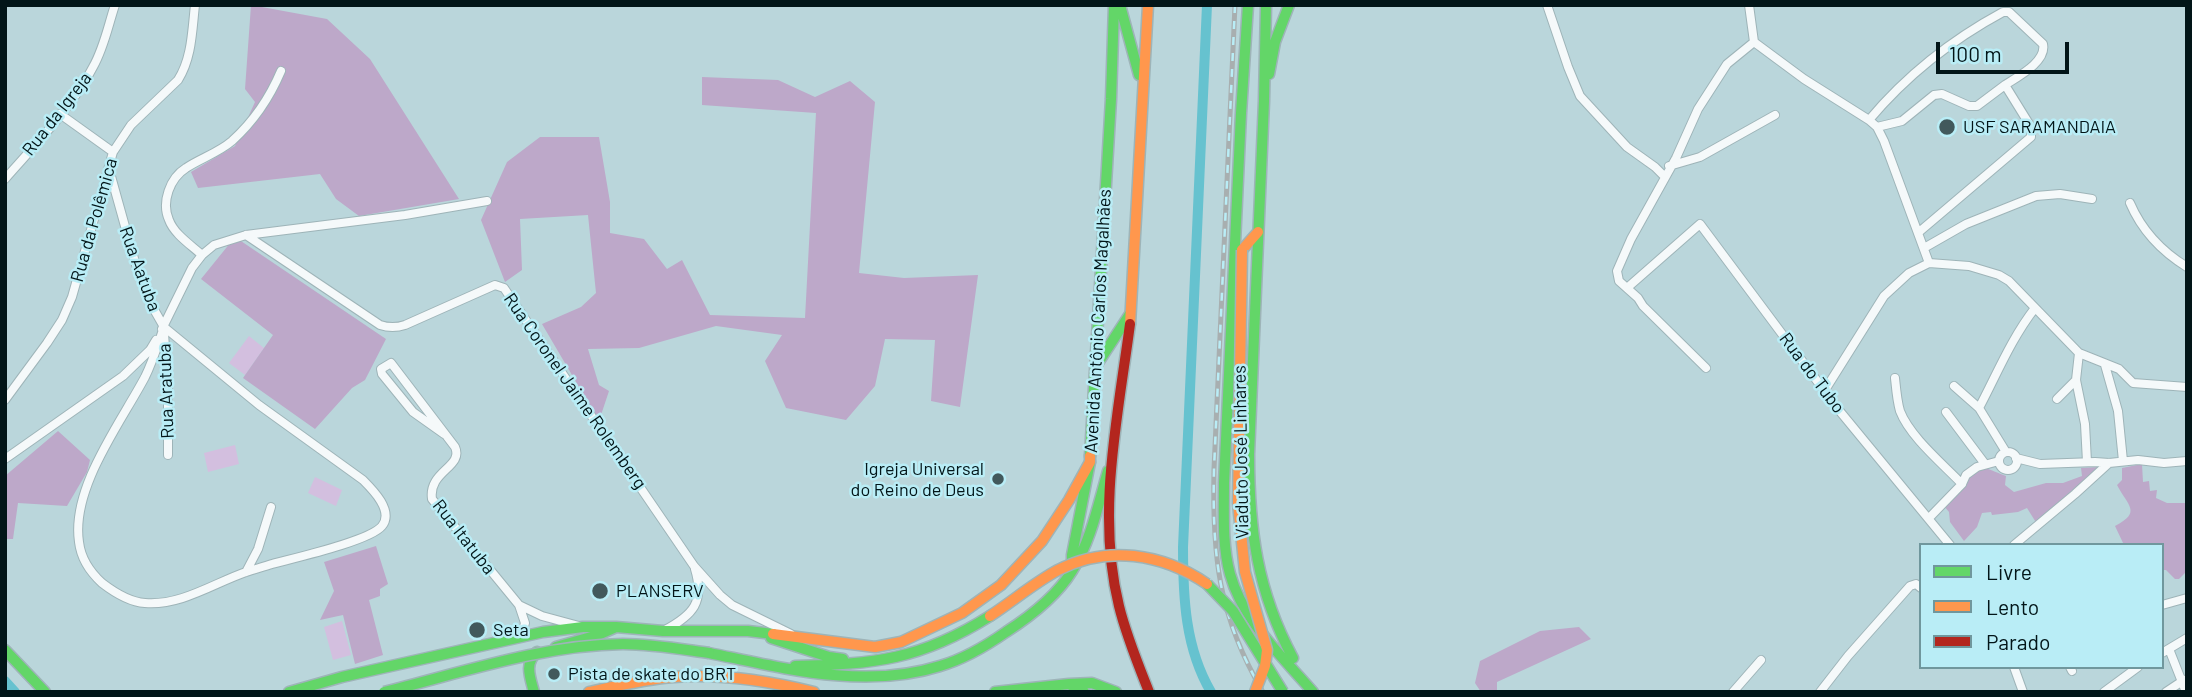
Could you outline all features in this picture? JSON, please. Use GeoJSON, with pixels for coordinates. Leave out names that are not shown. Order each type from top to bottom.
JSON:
{"type":"FeatureCollection","features":[{"type":"Feature","properties":{"kind":"main road","name":"Avenida Antônio Carlos Magalhães"},"geometry":{"type":"LineString","coordinates":[[289,692],[342,677],[521,637],[583,627],[748,631],[794,635],[860,646],[889,646],[913,638],[962,613],[1002,586],[1055,523],[1090,462],[1114,5]]}},
{"type":"Feature","properties":{"kind":"main road"},"geometry":{"type":"LineString","coordinates":[[1120,5],[1136,58],[1144,98]]}},
{"type":"Feature","properties":{"kind":"main road","name":"Avenida Antônio Carlos Magalhães"},"geometry":{"type":"LineString","coordinates":[[384,692],[541,655],[610,645],[651,646],[709,653],[778,667],[854,676],[904,674],[931,669],[969,654],[1019,625],[1060,588],[1072,571],[1087,539],[1111,460],[1132,310],[1147,5]]}},
{"type":"Feature","properties":{"kind":"main road"},"geometry":{"type":"LineString","coordinates":[[1248,5],[1224,483],[1228,561],[1238,597],[1252,619],[1313,692]]}},
{"type":"Feature","properties":{"kind":"main road"},"geometry":{"type":"LineString","coordinates":[[1266,5],[1249,454],[1250,515],[1262,586],[1278,630],[1313,692]]}},
{"type":"Feature","properties":{"kind":"main road"},"geometry":{"type":"LineString","coordinates":[[1264,101],[1275,42],[1289,5]]}},
{"type":"Feature","properties":{"kind":"main road","name":"Viaduto José Linhares"},"geometry":{"type":"LineString","coordinates":[[1236,223],[1242,250],[1238,503],[1245,572],[1267,650],[1265,666],[1255,692]]}},
{"type":"Feature","properties":{"kind":"main road"},"geometry":{"type":"LineString","coordinates":[[1242,250],[1258,232]]}},
{"type":"Feature","properties":{"kind":"main road"},"geometry":{"type":"LineString","coordinates":[[1096,366],[1132,310]]}},
{"type":"Feature","properties":{"kind":"main road"},"geometry":{"type":"LineString","coordinates":[[1111,460],[1109,519],[1114,580],[1125,628],[1149,692]]}},
{"type":"Feature","properties":{"kind":"main road"},"geometry":{"type":"LineString","coordinates":[[1072,571],[1072,555],[1090,462]]}},
{"type":"Feature","properties":{"kind":"main road","name":"Avenida Antônio Carlos Magalhães"},"geometry":{"type":"LineString","coordinates":[[778,667],[884,661],[925,650],[966,632],[1054,573],[1080,562],[1110,555],[1144,555],[1179,566],[1203,581],[1225,601],[1283,692]]}},
{"type":"Feature","properties":{"kind":"main road"},"geometry":{"type":"LineString","coordinates":[[534,692],[529,660],[534,653],[598,635],[616,627]]}},
{"type":"Feature","properties":{"kind":"main road"},"geometry":{"type":"LineString","coordinates":[[748,631],[830,657],[863,663]]}},
{"type":"Feature","properties":{"kind":"main road"},"geometry":{"type":"LineString","coordinates":[[5,650],[45,692]]}},
{"type":"Feature","properties":{"kind":"main road"},"geometry":{"type":"LineString","coordinates":[[589,692],[658,678],[684,676],[746,679],[814,692]]}},
{"type":"Feature","properties":{"kind":"main road"},"geometry":{"type":"LineString","coordinates":[[995,692],[1092,683],[1116,692]]}},
{"type":"Feature","properties":{"kind":"main road"},"geometry":{"type":"LineString","coordinates":[[1069,684],[1084,692]]}},
{"type":"Feature","properties":{"kind":"street","name":"Rua da Igreja"},"geometry":{"type":"LineString","coordinates":[[5,179],[87,78],[95,64],[115,5]]}},
{"type":"Feature","properties":{"kind":"street","name":"Rua da Polêmica"},"geometry":{"type":"LineString","coordinates":[[5,400],[62,320],[72,297],[113,152],[131,125],[178,80],[183,71],[191,46],[195,5]]}},
{"type":"Feature","properties":{"kind":"street"},"geometry":{"type":"LineString","coordinates":[[1547,5],[1580,96],[1627,147],[1665,177]]}},
{"type":"Feature","properties":{"kind":"street"},"geometry":{"type":"LineString","coordinates":[[1749,5],[1754,42],[1877,127],[1929,263]]}},
{"type":"Feature","properties":{"kind":"street"},"geometry":{"type":"LineString","coordinates":[[1869,120],[1919,69],[2006,11],[2043,44],[2044,49],[2032,66],[1977,106],[1969,106],[1942,94],[1934,95],[1902,121],[1877,127]]}},
{"type":"Feature","properties":{"kind":"street"},"geometry":{"type":"LineString","coordinates":[[1706,368],[1619,281],[1617,271],[1631,239],[1672,166],[1689,125],[1719,75],[1735,56],[1754,42]]}},
{"type":"Feature","properties":{"kind":"street"},"geometry":{"type":"LineString","coordinates":[[202,255],[181,236],[169,220],[167,197],[171,184],[178,174],[232,141],[268,98],[281,71]]}},
{"type":"Feature","properties":{"kind":"street"},"geometry":{"type":"LineString","coordinates":[[1919,232],[2031,137],[2029,122],[2005,85]]}},
{"type":"Feature","properties":{"kind":"street"},"geometry":{"type":"LineString","coordinates":[[60,114],[113,152]]}},
{"type":"Feature","properties":{"kind":"street"},"geometry":{"type":"LineString","coordinates":[[1655,167],[1672,166],[1700,157],[1774,115]]}},
{"type":"Feature","properties":{"kind":"street","name":"Rua Aatuba"},"geometry":{"type":"LineString","coordinates":[[109,169],[135,262],[152,306],[164,327]]}},
{"type":"Feature","properties":{"kind":"street"},"geometry":{"type":"LineString","coordinates":[[1924,248],[1966,224],[2036,196],[2060,194],[2092,198]]}},
{"type":"Feature","properties":{"kind":"street"},"geometry":{"type":"LineString","coordinates":[[164,327],[260,405],[363,480],[373,490],[384,509],[385,519],[382,526],[368,535],[246,572],[181,598],[145,603],[126,598],[94,576],[79,546],[77,527],[85,490],[94,469],[146,374],[164,327],[192,268],[202,255],[214,245],[246,235],[405,215],[486,201]]}},
{"type":"Feature","properties":{"kind":"street"},"geometry":{"type":"LineString","coordinates":[[2130,203],[2145,233],[2187,267]]}},
{"type":"Feature","properties":{"kind":"street","name":"Rua do Tubo"},"geometry":{"type":"LineString","coordinates":[[1627,288],[1700,224],[1825,390],[1948,543]]}},
{"type":"Feature","properties":{"kind":"street","name":"Rua Coronel Jaime Rolemberg"},"geometry":{"type":"LineString","coordinates":[[246,235],[388,328],[405,325],[495,285],[504,288],[694,566],[720,595],[733,605],[794,635]]}},
{"type":"Feature","properties":{"kind":"street"},"geometry":{"type":"LineString","coordinates":[[1825,390],[1884,296],[1899,281],[1929,263],[1969,266],[1999,275],[2017,287],[2079,353],[2123,372],[2133,383],[2187,387]]}},
{"type":"Feature","properties":{"kind":"street"},"geometry":{"type":"LineString","coordinates":[[1979,408],[2005,354],[2035,308]]}},
{"type":"Feature","properties":{"kind":"street"},"geometry":{"type":"LineString","coordinates":[[5,460],[123,376],[150,350],[164,327]]}},
{"type":"Feature","properties":{"kind":"street","name":"Rua Aratuba"},"geometry":{"type":"LineString","coordinates":[[164,327],[168,384],[168,455]]}},
{"type":"Feature","properties":{"kind":"street"},"geometry":{"type":"LineString","coordinates":[[2079,353],[2076,380],[2085,424],[2087,462]]}},
{"type":"Feature","properties":{"kind":"street","name":"Rua Itatuba"},"geometry":{"type":"LineString","coordinates":[[444,434],[413,412],[382,374],[381,369],[391,363],[444,434],[457,452],[457,458],[433,482],[432,499],[519,606],[542,616],[583,627]]}},
{"type":"Feature","properties":{"kind":"street"},"geometry":{"type":"LineString","coordinates":[[2105,365],[2118,411],[2123,461]]}},
{"type":"Feature","properties":{"kind":"street"},"geometry":{"type":"LineString","coordinates":[[1895,377],[1899,408],[1905,420],[1916,436],[1962,484]]}},
{"type":"Feature","properties":{"kind":"street"},"geometry":{"type":"LineString","coordinates":[[2057,399],[2076,380]]}},
{"type":"Feature","properties":{"kind":"street"},"geometry":{"type":"LineString","coordinates":[[1954,386],[1979,408],[2006,452]]}},
{"type":"Feature","properties":{"kind":"street"},"geometry":{"type":"LineString","coordinates":[[1946,412],[1985,464]]}},
{"type":"Feature","properties":{"kind":"street"},"geometry":{"type":"LineString","coordinates":[[1929,518],[1962,484],[1966,475],[1985,464],[1998,461],[2002,454],[2012,453],[2016,458],[2033,463]]}},
{"type":"Feature","properties":{"kind":"street"},"geometry":{"type":"LineString","coordinates":[[2014,468],[2016,458]]}},
{"type":"Feature","properties":{"kind":"street"},"geometry":{"type":"LineString","coordinates":[[1998,461],[2004,469],[2033,463],[2187,461]]}},
{"type":"Feature","properties":{"kind":"street"},"geometry":{"type":"LineString","coordinates":[[2016,543],[2109,463]]}},
{"type":"Feature","properties":{"kind":"street"},"geometry":{"type":"LineString","coordinates":[[246,572],[258,549],[271,507]]}},
{"type":"Feature","properties":{"kind":"street","name":"Rua Coronel Jaime Rolemberg"},"geometry":{"type":"LineString","coordinates":[[663,631],[690,614],[696,605],[699,587],[694,566]]}},
{"type":"Feature","properties":{"kind":"street"},"geometry":{"type":"LineString","coordinates":[[1820,692],[1910,586],[1916,584],[1919,586]]}},
{"type":"Feature","properties":{"kind":"street"},"geometry":{"type":"LineString","coordinates":[[2164,604],[2187,598]]}},
{"type":"Feature","properties":{"kind":"street"},"geometry":{"type":"LineString","coordinates":[[519,606],[525,623],[521,637]]}},
{"type":"Feature","properties":{"kind":"street"},"geometry":{"type":"LineString","coordinates":[[2186,692],[2184,680],[2165,651],[2187,638]]}},
{"type":"Feature","properties":{"kind":"street"},"geometry":{"type":"LineString","coordinates":[[1732,692],[1761,660]]}},
{"type":"Feature","properties":{"kind":"street"},"geometry":{"type":"LineString","coordinates":[[2015,669],[2022,691]]}},
{"type":"Feature","properties":{"kind":"street"},"geometry":{"type":"LineString","coordinates":[[2104,692],[2135,669]]}},
{"type":"Feature","properties":{"kind":"street"},"geometry":{"type":"LineString","coordinates":[[2166,692],[2184,680]]}},
{"type":"Feature","properties":{"kind":"shaded area"},"geometry":{"type":"Polygon","coordinates":[[[251,5],[327,19],[370,59],[459,199],[359,216],[336,199],[320,174],[198,188],[191,172],[235,146],[255,102],[245,89],[251,5]]]}},
{"type":"Feature","properties":{"kind":"shaded area"},"geometry":{"type":"Polygon","coordinates":[[[702,77],[778,80],[815,97],[850,81],[875,102],[859,273],[904,278],[978,275],[960,407],[931,401],[935,340],[885,339],[875,386],[846,420],[786,408],[765,361],[782,335],[716,326],[639,348],[588,349],[599,385],[609,391],[599,421],[542,324],[581,307],[596,293],[588,215],[520,219],[522,270],[505,282],[481,220],[507,162],[540,137],[599,137],[610,202],[610,233],[644,239],[667,269],[682,260],[710,315],[805,318],[816,113],[702,105],[702,77]]]}},
{"type":"Feature","properties":{"kind":"shaded area"},"geometry":{"type":"Polygon","coordinates":[[[235,237],[386,339],[365,380],[352,388],[315,429],[243,378],[273,335],[201,279],[235,237]]]}},
{"type":"Feature","properties":{"kind":"shaded area"},"geometry":{"type":"Polygon","coordinates":[[[249,336],[264,348],[245,375],[229,363],[249,336]]]}},
{"type":"Feature","properties":{"kind":"shaded area"},"geometry":{"type":"Polygon","coordinates":[[[58,431],[90,460],[87,472],[67,506],[18,503],[13,539],[5,539],[5,476],[58,431]]]}},
{"type":"Feature","properties":{"kind":"shaded area"},"geometry":{"type":"Polygon","coordinates":[[[235,445],[239,464],[208,472],[204,453],[235,445]]]}},
{"type":"Feature","properties":{"kind":"shaded area"},"geometry":{"type":"Polygon","coordinates":[[[2142,464],[2143,482],[2149,481],[2150,491],[2157,490],[2156,498],[2167,503],[2187,503],[2187,571],[2179,579],[2164,570],[2164,543],[2123,543],[2115,526],[2128,517],[2130,512],[2117,485],[2122,480],[2122,468],[2142,464]]]}},
{"type":"Feature","properties":{"kind":"shaded area"},"geometry":{"type":"Polygon","coordinates":[[[2100,467],[2037,524],[2027,508],[2018,512],[1992,515],[1991,512],[1982,513],[1977,527],[1964,541],[1950,522],[1949,512],[1944,506],[1962,482],[1979,469],[1984,468],[2006,476],[2005,485],[2014,492],[2046,483],[2063,483],[2082,476],[2081,468],[2100,467]]]}},
{"type":"Feature","properties":{"kind":"shaded area"},"geometry":{"type":"Polygon","coordinates":[[[315,477],[342,490],[336,506],[308,493],[315,477]]]}},
{"type":"Feature","properties":{"kind":"shaded area"},"geometry":{"type":"Polygon","coordinates":[[[376,546],[388,584],[380,589],[380,596],[369,600],[383,655],[355,664],[343,615],[320,620],[334,591],[324,562],[376,546]]]}},
{"type":"Feature","properties":{"kind":"shaded area"},"geometry":{"type":"Polygon","coordinates":[[[342,621],[351,655],[333,660],[324,627],[342,621]]]}},
{"type":"Feature","properties":{"kind":"shaded area"},"geometry":{"type":"Polygon","coordinates":[[[1579,627],[1591,639],[1497,682],[1497,692],[1481,692],[1475,683],[1480,661],[1540,631],[1579,627]]]}},
{"type":"Feature","properties":{"kind":"waterway"},"geometry":{"type":"LineString","coordinates":[[1207,5],[1183,547],[1187,622],[1196,658],[1211,692]]}},
{"type":"Feature","properties":{"kind":"waterway"},"geometry":{"type":"LineString","coordinates":[[5,681],[15,692]]}},
{"type":"Feature","properties":{"kind":"railway"},"geometry":{"type":"LineString","coordinates":[[1235,5],[1214,469],[1214,529],[1227,611],[1236,637],[1263,692]]}},
{"type":"Feature","properties":{"kind":"traffic: fast"},"geometry":{"type":"LineString","coordinates":[[1090,456],[1114,5]]}},
{"type":"Feature","properties":{"kind":"traffic: fast"},"geometry":{"type":"LineString","coordinates":[[1120,5],[1139,75]]}},
{"type":"Feature","properties":{"kind":"traffic: fast"},"geometry":{"type":"LineString","coordinates":[[1248,5],[1224,483],[1227,563],[1244,607],[1265,637],[1313,692]]}},
{"type":"Feature","properties":{"kind":"traffic: fast"},"geometry":{"type":"LineString","coordinates":[[1249,454],[1266,5]]}},
{"type":"Feature","properties":{"kind":"traffic: fast"},"geometry":{"type":"LineString","coordinates":[[1269,74],[1275,42],[1289,5]]}},
{"type":"Feature","properties":{"kind":"traffic: fast"},"geometry":{"type":"LineString","coordinates":[[1096,366],[1130,314]]}},
{"type":"Feature","properties":{"kind":"traffic: fast"},"geometry":{"type":"LineString","coordinates":[[1249,454],[1253,534],[1263,584],[1293,658]]}},
{"type":"Feature","properties":{"kind":"traffic: fast"},"geometry":{"type":"LineString","coordinates":[[1072,569],[1072,555],[1090,462]]}},
{"type":"Feature","properties":{"kind":"traffic: fast"},"geometry":{"type":"LineString","coordinates":[[709,653],[795,670],[853,676],[912,673],[966,656],[1034,613],[1066,580],[1089,535],[1108,471]]}},
{"type":"Feature","properties":{"kind":"traffic: fast"},"geometry":{"type":"LineString","coordinates":[[1207,584],[1233,611],[1283,692]]}},
{"type":"Feature","properties":{"kind":"traffic: fast"},"geometry":{"type":"LineString","coordinates":[[795,666],[849,664],[896,657],[941,642],[990,616]]}},
{"type":"Feature","properties":{"kind":"traffic: fast"},"geometry":{"type":"LineString","coordinates":[[289,692],[342,677],[543,632],[583,627],[773,634]]}},
{"type":"Feature","properties":{"kind":"traffic: fast"},"geometry":{"type":"LineString","coordinates":[[556,647],[614,628]]}},
{"type":"Feature","properties":{"kind":"traffic: fast"},"geometry":{"type":"LineString","coordinates":[[771,638],[843,659]]}},
{"type":"Feature","properties":{"kind":"traffic: fast"},"geometry":{"type":"LineString","coordinates":[[384,692],[502,661],[562,649],[623,644],[709,653]]}},
{"type":"Feature","properties":{"kind":"traffic: fast"},"geometry":{"type":"LineString","coordinates":[[5,650],[45,692]]}},
{"type":"Feature","properties":{"kind":"traffic: fast"},"geometry":{"type":"LineString","coordinates":[[534,692],[529,666],[537,652]]}},
{"type":"Feature","properties":{"kind":"traffic: fast"},"geometry":{"type":"LineString","coordinates":[[1069,684],[1092,683],[1116,692]]}},
{"type":"Feature","properties":{"kind":"traffic: fast"},"geometry":{"type":"LineString","coordinates":[[995,692],[1069,684],[1084,692]]}},
{"type":"Feature","properties":{"kind":"traffic: slow"},"geometry":{"type":"LineString","coordinates":[[1130,324],[1148,5]]}},
{"type":"Feature","properties":{"kind":"traffic: slow"},"geometry":{"type":"LineString","coordinates":[[1242,250],[1258,232]]}},
{"type":"Feature","properties":{"kind":"traffic: slow"},"geometry":{"type":"LineString","coordinates":[[1242,250],[1238,503],[1245,572],[1267,650],[1265,666],[1255,692]]}},
{"type":"Feature","properties":{"kind":"traffic: slow"},"geometry":{"type":"LineString","coordinates":[[773,634],[875,647],[901,642],[962,613],[1001,585],[1042,541],[1069,500],[1090,462],[1090,456]]}},
{"type":"Feature","properties":{"kind":"traffic: slow"},"geometry":{"type":"LineString","coordinates":[[990,616],[1058,570],[1096,557],[1115,555],[1153,559],[1190,573],[1207,584]]}},
{"type":"Feature","properties":{"kind":"traffic: slow"},"geometry":{"type":"LineString","coordinates":[[589,692],[652,679],[692,676],[745,679],[814,692]]}},
{"type":"Feature","properties":{"kind":"traffic: jam"},"geometry":{"type":"LineString","coordinates":[[1130,324],[1111,465],[1109,536],[1119,606],[1149,692]]}},
{"type":"Feature","properties":{"kind":"place","name":"USF SARAMANDAIA"},"geometry":{"type":"Point","coordinates":[1947,127]}},
{"type":"Feature","properties":{"kind":"place","name":"Igreja Universal do Reino de Deus"},"geometry":{"type":"Point","coordinates":[998,479]}},
{"type":"Feature","properties":{"kind":"place","name":"PLANSERV"},"geometry":{"type":"Point","coordinates":[600,591]}},
{"type":"Feature","properties":{"kind":"place","name":"Seta"},"geometry":{"type":"Point","coordinates":[477,630]}},
{"type":"Feature","properties":{"kind":"place","name":"Pista de skate do BRT"},"geometry":{"type":"Point","coordinates":[554,674]}}]}
